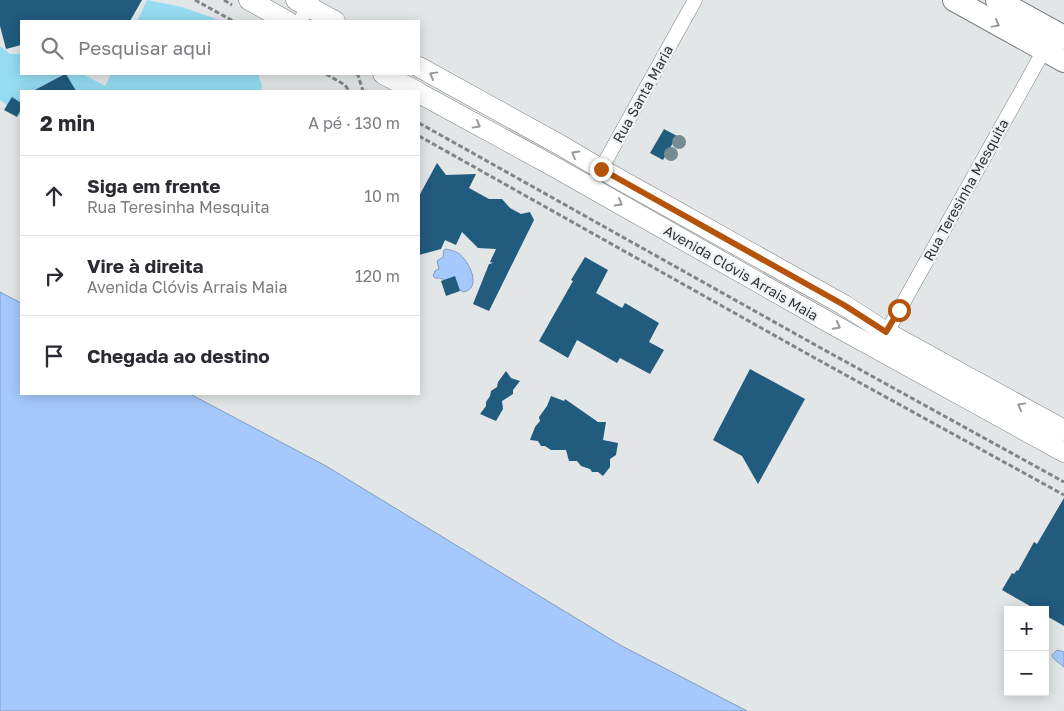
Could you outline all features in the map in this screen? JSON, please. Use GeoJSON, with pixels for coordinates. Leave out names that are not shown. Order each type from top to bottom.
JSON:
{"type":"FeatureCollection","features":[{"type":"Feature","properties":{"kind":"main road"},"geometry":{"type":"LineString","coordinates":[[249,0],[285,20]]}},
{"type":"Feature","properties":{"kind":"main road"},"geometry":{"type":"LineString","coordinates":[[954,0],[1054,40]]}},
{"type":"Feature","properties":{"kind":"main road"},"geometry":{"type":"LineString","coordinates":[[997,0],[1054,40],[1064,62]]}},
{"type":"Feature","properties":{"kind":"main road"},"geometry":{"type":"LineString","coordinates":[[304,7],[332,20]]}},
{"type":"Feature","properties":{"kind":"main road","name":"Avenida Clóvis Arrais Maia"},"geometry":{"type":"LineString","coordinates":[[420,68],[844,305],[882,340],[1064,452]]}},
{"type":"Feature","properties":{"kind":"main road","name":"Avenida Clóvis Arrais Maia"},"geometry":{"type":"LineString","coordinates":[[386,75],[413,90]]}},
{"type":"Feature","properties":{"kind":"main road","name":"Avenida Clóvis Arrais Maia"},"geometry":{"type":"LineString","coordinates":[[420,94],[591,188],[882,340],[1064,430]]}},
{"type":"Feature","properties":{"kind":"street","name":"Rua Santa Maria"},"geometry":{"type":"LineString","coordinates":[[591,188],[695,0]]}},
{"type":"Feature","properties":{"kind":"street","name":"Rua Teresinha Mesquita"},"geometry":{"type":"LineString","coordinates":[[882,340],[1054,40]]}},
{"type":"Feature","properties":{"kind":"path"},"geometry":{"type":"LineString","coordinates":[[195,0],[231,20]]}},
{"type":"Feature","properties":{"kind":"path"},"geometry":{"type":"LineString","coordinates":[[328,75],[346,85],[348,90]]}},
{"type":"Feature","properties":{"kind":"path"},"geometry":{"type":"LineString","coordinates":[[358,75],[363,90]]}},
{"type":"Feature","properties":{"kind":"path"},"geometry":{"type":"LineString","coordinates":[[420,124],[818,347],[1064,482]]}},
{"type":"Feature","properties":{"kind":"path"},"geometry":{"type":"LineString","coordinates":[[420,137],[1064,495]]}},
{"type":"Feature","properties":{"kind":"shaded area"},"geometry":{"type":"Polygon","coordinates":[[[147,0],[182,7],[219,20],[137,20],[147,0]]]}},
{"type":"Feature","properties":{"kind":"shaded area"},"geometry":{"type":"Polygon","coordinates":[[[0,46],[10,54],[20,54],[20,75],[85,75],[105,86],[110,75],[258,75],[262,86],[260,90],[20,90],[20,115],[0,100],[0,46]]]}},
{"type":"Feature","properties":{"kind":"shaded area"},"geometry":{"type":"Polygon","coordinates":[[[444,250],[458,253],[470,268],[473,280],[469,290],[463,292],[453,284],[433,276],[435,271],[439,269],[437,261],[443,257],[444,250]]]}},
{"type":"Feature","properties":{"kind":"shaded area"},"geometry":{"type":"Polygon","coordinates":[[[0,292],[20,302],[20,395],[192,395],[326,466],[620,645],[747,711],[0,711],[0,292]]]}},
{"type":"Feature","properties":{"kind":"shaded area"},"geometry":{"type":"Polygon","coordinates":[[[1057,650],[1064,652],[1064,667],[1053,658],[1052,655],[1057,650]]]}},
{"type":"Feature","properties":{"kind":"building"},"geometry":{"type":"Polygon","coordinates":[[[0,0],[142,0],[131,20],[20,20],[20,45],[6,49],[0,26],[0,0]]]}},
{"type":"Feature","properties":{"kind":"building"},"geometry":{"type":"Polygon","coordinates":[[[67,75],[75,90],[35,90],[67,75]]]}},
{"type":"Feature","properties":{"kind":"building"},"geometry":{"type":"Polygon","coordinates":[[[12,97],[20,102],[20,111],[17,117],[4,110],[12,97]]]}},
{"type":"Feature","properties":{"kind":"building"},"geometry":{"type":"Polygon","coordinates":[[[664,129],[677,136],[663,160],[650,153],[664,129]]]}},
{"type":"Feature","properties":{"kind":"building"},"geometry":{"type":"Polygon","coordinates":[[[437,163],[446,175],[476,174],[469,188],[489,199],[502,199],[510,208],[521,214],[530,212],[534,220],[489,311],[473,304],[489,264],[493,263],[490,262],[496,249],[478,248],[462,232],[456,245],[445,240],[441,249],[420,255],[420,194],[437,163]]]}},
{"type":"Feature","properties":{"kind":"building"},"geometry":{"type":"Polygon","coordinates":[[[585,257],[608,270],[596,293],[622,308],[625,303],[659,323],[649,342],[664,350],[650,374],[620,358],[617,363],[577,340],[568,358],[539,341],[585,257]]]}},
{"type":"Feature","properties":{"kind":"building"},"geometry":{"type":"Polygon","coordinates":[[[455,276],[460,291],[446,296],[441,281],[455,276]]]}},
{"type":"Feature","properties":{"kind":"building"},"geometry":{"type":"Polygon","coordinates":[[[750,369],[805,399],[758,484],[742,456],[713,440],[750,369]]]}},
{"type":"Feature","properties":{"kind":"building"},"geometry":{"type":"Polygon","coordinates":[[[506,371],[511,378],[520,381],[513,390],[513,394],[502,401],[503,409],[496,421],[480,414],[486,406],[491,391],[497,387],[498,382],[506,371]]]}},
{"type":"Feature","properties":{"kind":"building"},"geometry":{"type":"Polygon","coordinates":[[[551,396],[564,401],[565,399],[598,422],[606,422],[603,440],[618,443],[616,455],[610,459],[610,467],[603,476],[598,472],[592,472],[590,469],[581,466],[577,461],[569,461],[566,450],[551,450],[541,446],[538,441],[530,440],[535,427],[540,421],[539,417],[551,396]]]}},
{"type":"Feature","properties":{"kind":"building"},"geometry":{"type":"Polygon","coordinates":[[[1064,498],[1064,626],[1049,617],[1049,606],[1030,606],[1002,590],[1012,573],[1014,574],[1018,571],[1034,542],[1037,544],[1064,498]]]}},
{"type":"Feature","properties":{"kind":"route"},"geometry":{"type":"LineString","coordinates":[[601,169],[844,305],[886,332],[899,310]]}}]}
